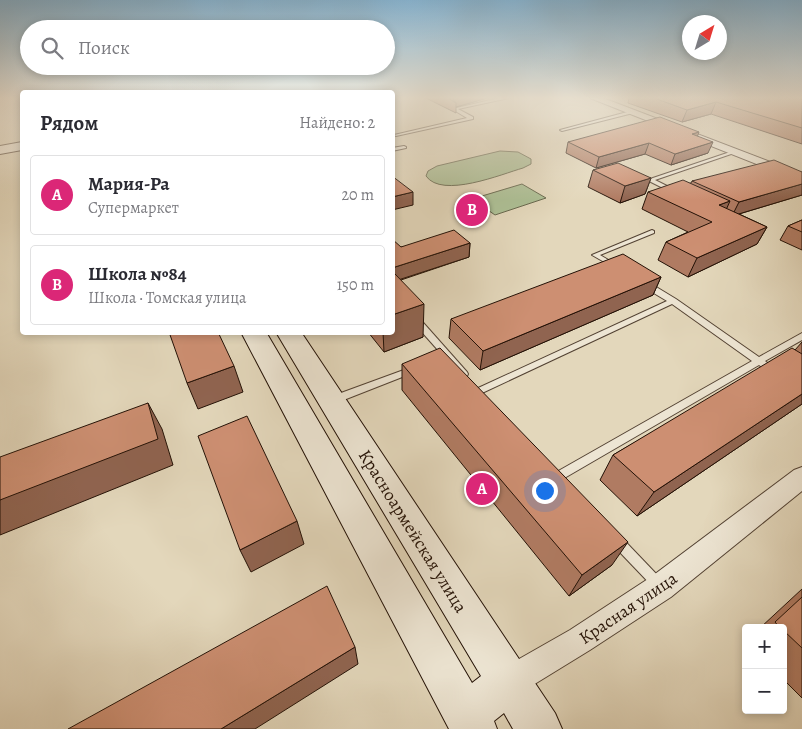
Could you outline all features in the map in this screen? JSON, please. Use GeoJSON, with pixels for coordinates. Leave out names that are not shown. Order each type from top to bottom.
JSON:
{"type":"FeatureCollection","features":[{"type":"Feature","properties":{"kind":"main road"},"geometry":{"type":"LineString","coordinates":[[255,335],[463,724]]}},
{"type":"Feature","properties":{"kind":"main road","name":"Красноармейская улица"},"geometry":{"type":"LineString","coordinates":[[290,335],[539,729]]}},
{"type":"Feature","properties":{"kind":"main road","name":"Красная улица"},"geometry":{"type":"LineString","coordinates":[[463,724],[509,682]]}},
{"type":"Feature","properties":{"kind":"street"},"geometry":{"type":"LineString","coordinates":[[683,132],[802,178]]}},
{"type":"Feature","properties":{"kind":"street"},"geometry":{"type":"LineString","coordinates":[[0,150],[20,146]]}},
{"type":"Feature","properties":{"kind":"street"},"geometry":{"type":"LineString","coordinates":[[0,154],[20,152]]}},
{"type":"Feature","properties":{"kind":"street","name":"Красная улица"},"geometry":{"type":"LineString","coordinates":[[509,682],[580,640],[661,587],[802,478]]}},
{"type":"Feature","properties":{"kind":"lane"},"geometry":{"type":"LineString","coordinates":[[396,135],[409,132]]}},
{"type":"Feature","properties":{"kind":"lane"},"geometry":{"type":"LineString","coordinates":[[395,149],[404,147]]}},
{"type":"Feature","properties":{"kind":"lane"},"geometry":{"type":"LineString","coordinates":[[682,195],[650,180],[735,152]]}},
{"type":"Feature","properties":{"kind":"lane"},"geometry":{"type":"LineString","coordinates":[[618,268],[595,254],[652,232]]}},
{"type":"Feature","properties":{"kind":"lane"},"geometry":{"type":"LineString","coordinates":[[634,278],[673,301],[780,375]]}},
{"type":"Feature","properties":{"kind":"lane"},"geometry":{"type":"LineString","coordinates":[[407,310],[445,359],[482,395],[673,301]]}},
{"type":"Feature","properties":{"kind":"lane"},"geometry":{"type":"LineString","coordinates":[[557,477],[802,336]]}},
{"type":"Feature","properties":{"kind":"lane"},"geometry":{"type":"LineString","coordinates":[[330,401],[422,367]]}},
{"type":"Feature","properties":{"kind":"lane"},"geometry":{"type":"LineString","coordinates":[[610,533],[661,587]]}},
{"type":"Feature","properties":{"kind":"green space"},"geometry":{"type":"Polygon","coordinates":[[[500,151],[518,152],[531,159],[531,164],[487,179],[458,185],[434,183],[426,176],[428,171],[437,166],[500,151]]]}},
{"type":"Feature","properties":{"kind":"green space"},"geometry":{"type":"Polygon","coordinates":[[[522,184],[546,198],[495,215],[472,199],[522,184]]]}},
{"type":"Feature","properties":{"kind":"building"},"geometry":{"type":"Polygon","coordinates":[[[605,132],[699,132],[692,134],[713,142],[675,154],[649,143],[599,157],[568,142],[605,132]]]}},
{"type":"Feature","properties":{"kind":"building"},"geometry":{"type":"Polygon","coordinates":[[[774,160],[802,172],[802,184],[739,202],[692,181],[774,160]]]}},
{"type":"Feature","properties":{"kind":"building"},"geometry":{"type":"Polygon","coordinates":[[[618,163],[651,178],[625,186],[593,170],[618,163]]]}},
{"type":"Feature","properties":{"kind":"building"},"geometry":{"type":"Polygon","coordinates":[[[395,178],[413,192],[395,196],[395,178]]]}},
{"type":"Feature","properties":{"kind":"building"},"geometry":{"type":"Polygon","coordinates":[[[683,180],[730,201],[719,205],[767,227],[697,258],[666,242],[712,222],[648,192],[683,180]]]}},
{"type":"Feature","properties":{"kind":"building"},"geometry":{"type":"Polygon","coordinates":[[[802,220],[802,232],[788,226],[802,220]]]}},
{"type":"Feature","properties":{"kind":"building"},"geometry":{"type":"Polygon","coordinates":[[[454,230],[470,243],[395,267],[395,242],[401,247],[454,230]]]}},
{"type":"Feature","properties":{"kind":"building"},"geometry":{"type":"Polygon","coordinates":[[[623,254],[661,277],[483,351],[451,319],[623,254]]]}},
{"type":"Feature","properties":{"kind":"building"},"geometry":{"type":"Polygon","coordinates":[[[395,274],[424,304],[395,314],[395,274]]]}},
{"type":"Feature","properties":{"kind":"building"},"geometry":{"type":"Polygon","coordinates":[[[170,335],[219,335],[234,366],[187,383],[170,335]]]}},
{"type":"Feature","properties":{"kind":"building"},"geometry":{"type":"Polygon","coordinates":[[[440,348],[628,542],[582,575],[402,364],[440,348]]]}},
{"type":"Feature","properties":{"kind":"building"},"geometry":{"type":"Polygon","coordinates":[[[792,348],[802,354],[802,394],[654,492],[613,455],[792,348]]]}},
{"type":"Feature","properties":{"kind":"building"},"geometry":{"type":"Polygon","coordinates":[[[148,403],[158,439],[0,500],[0,457],[148,403]]]}},
{"type":"Feature","properties":{"kind":"building"},"geometry":{"type":"Polygon","coordinates":[[[247,416],[297,521],[240,550],[198,436],[247,416]]]}},
{"type":"Feature","properties":{"kind":"building"},"geometry":{"type":"Polygon","coordinates":[[[327,586],[355,647],[221,729],[68,729],[327,586]]]}},
{"type":"Feature","properties":{"kind":"building"},"geometry":{"type":"Polygon","coordinates":[[[802,597],[802,648],[787,634],[787,624],[777,624],[775,622],[802,597]]]}},
{"type":"Feature","properties":{"kind":"place","name":"Школа №84"},"geometry":{"type":"Point","coordinates":[472,210]}},
{"type":"Feature","properties":{"kind":"place","name":"Мария-Ра"},"geometry":{"type":"Point","coordinates":[482,489]}}]}
